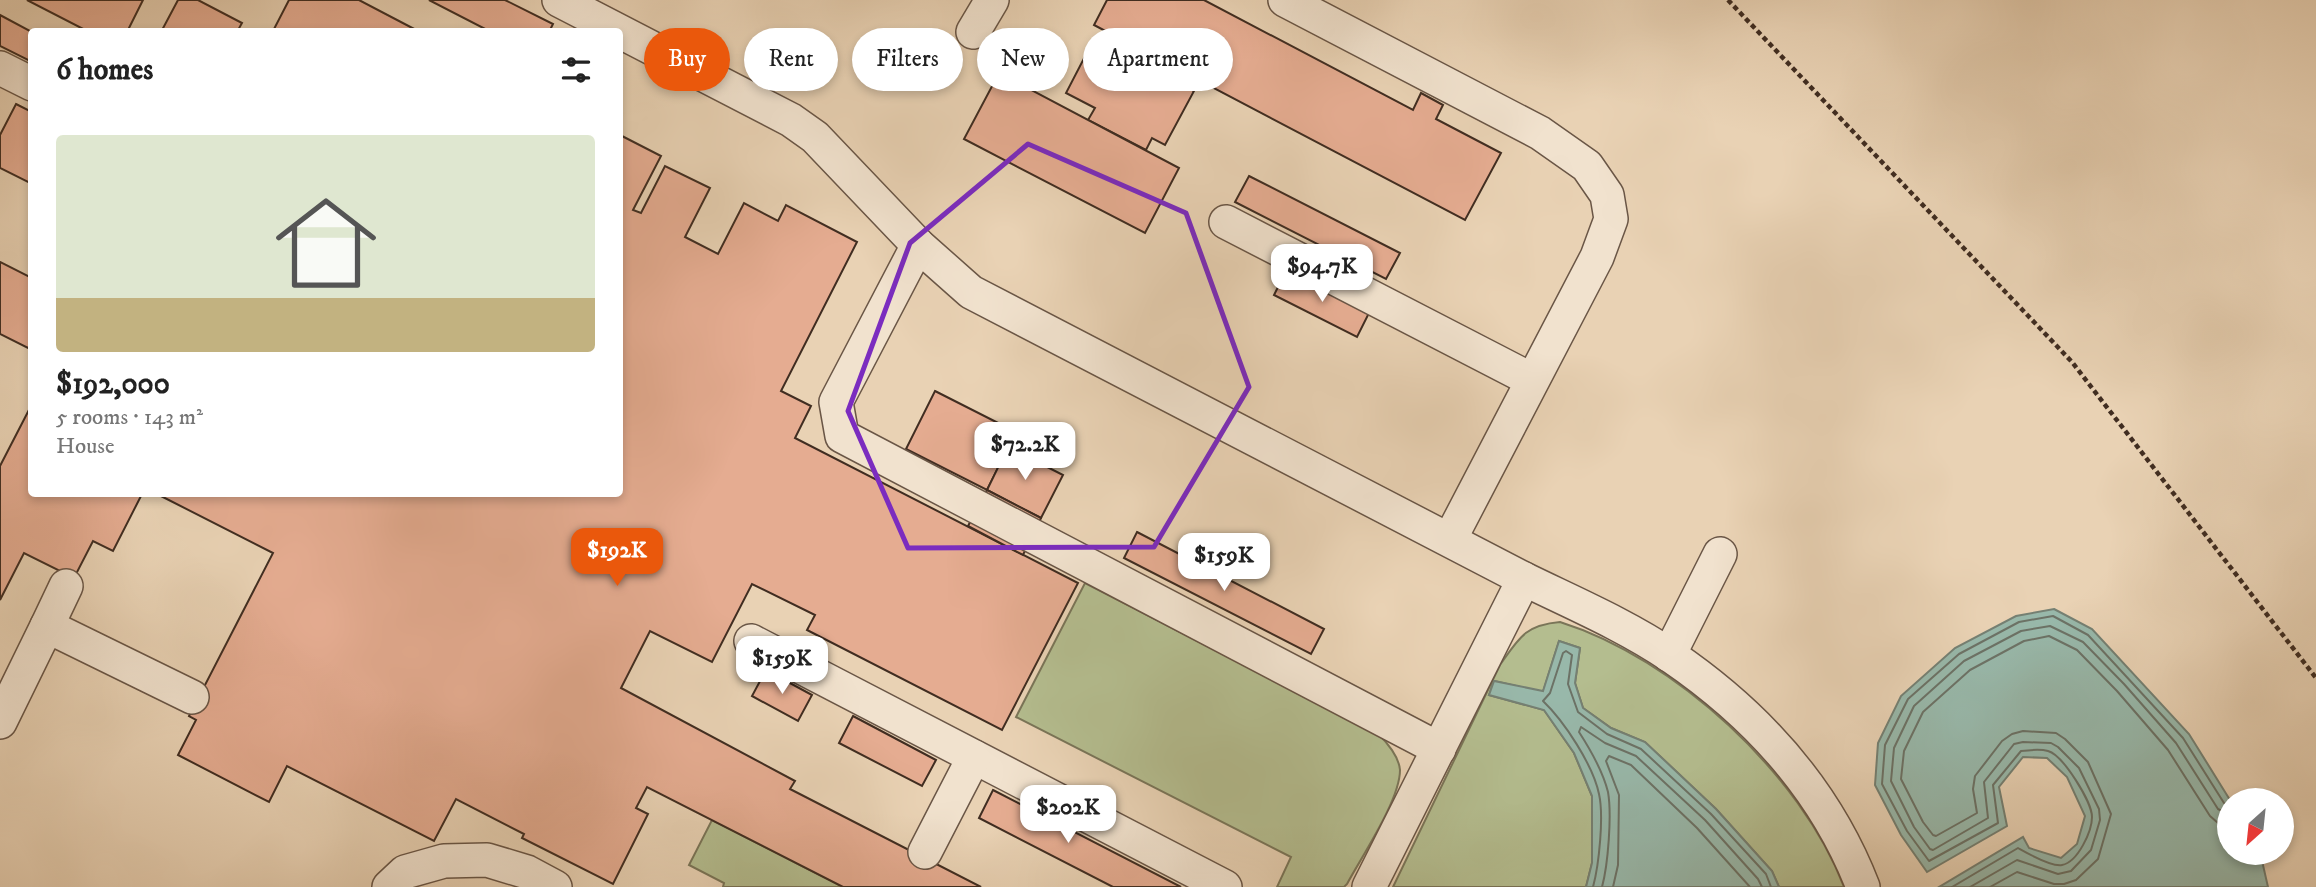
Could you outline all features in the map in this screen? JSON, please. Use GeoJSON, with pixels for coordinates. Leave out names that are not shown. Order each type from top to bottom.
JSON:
{"type":"FeatureCollection","features":[{"type":"Feature","properties":{"kind":"lane"},"geometry":{"type":"LineString","coordinates":[[559,0],[613,28]]}},
{"type":"Feature","properties":{"kind":"lane"},"geometry":{"type":"LineString","coordinates":[[973,32],[992,0]]}},
{"type":"Feature","properties":{"kind":"lane"},"geometry":{"type":"LineString","coordinates":[[1285,0],[1540,132],[1587,166],[1607,195],[1611,219],[1605,239],[1450,539]]}},
{"type":"Feature","properties":{"kind":"lane"},"geometry":{"type":"LineString","coordinates":[[623,33],[791,120],[815,138],[918,245],[971,292],[1524,579],[1609,620],[1669,655],[1729,699],[1766,733],[1815,795],[1853,862],[1863,887]]}},
{"type":"Feature","properties":{"kind":"lane"},"geometry":{"type":"LineString","coordinates":[[0,68],[28,82]]}},
{"type":"Feature","properties":{"kind":"lane"},"geometry":{"type":"LineString","coordinates":[[1226,222],[1532,380]]}},
{"type":"Feature","properties":{"kind":"lane"},"geometry":{"type":"LineString","coordinates":[[918,245],[836,402],[842,436],[1439,750]]}},
{"type":"Feature","properties":{"kind":"lane"},"geometry":{"type":"LineString","coordinates":[[1669,655],[1720,554]]}},
{"type":"Feature","properties":{"kind":"lane"},"geometry":{"type":"LineString","coordinates":[[1368,887],[1524,579]]}},
{"type":"Feature","properties":{"kind":"lane"},"geometry":{"type":"LineString","coordinates":[[0,722],[66,586]]}},
{"type":"Feature","properties":{"kind":"lane"},"geometry":{"type":"LineString","coordinates":[[47,626],[192,697]]}},
{"type":"Feature","properties":{"kind":"lane"},"geometry":{"type":"LineString","coordinates":[[751,641],[1225,887]]}},
{"type":"Feature","properties":{"kind":"lane"},"geometry":{"type":"LineString","coordinates":[[925,852],[974,757]]}},
{"type":"Feature","properties":{"kind":"lane"},"geometry":{"type":"LineString","coordinates":[[389,887],[405,872],[444,861],[487,860],[527,872],[555,887]]}},
{"type":"Feature","properties":{"kind":"path"},"geometry":{"type":"LineString","coordinates":[[1728,0],[2073,362],[2316,678]]}},
{"type":"Feature","properties":{"kind":"highlighted area"},"geometry":{"type":"Polygon","coordinates":[[[1028,144],[1186,213],[1249,387],[1154,547],[908,548],[848,411],[910,243],[1028,144]]]}},
{"type":"Feature","properties":{"kind":"green space"},"geometry":{"type":"Polygon","coordinates":[[[1085,583],[1378,734],[1385,741],[1395,755],[1400,770],[1394,797],[1344,887],[1277,887],[1291,857],[1016,717],[1085,583]]]}},
{"type":"Feature","properties":{"kind":"green space"},"geometry":{"type":"Polygon","coordinates":[[[1560,622],[1603,639],[1647,663],[1689,692],[1729,726],[1766,763],[1798,803],[1824,845],[1844,887],[1779,887],[1772,871],[1716,809],[1645,742],[1611,728],[1583,708],[1575,683],[1580,648],[1559,641],[1543,692],[1494,681],[1489,695],[1544,710],[1574,753],[1592,796],[1592,863],[1586,887],[1393,887],[1500,665],[1524,635],[1539,626],[1560,622]]]}},
{"type":"Feature","properties":{"kind":"green space"},"geometry":{"type":"Polygon","coordinates":[[[712,820],[843,887],[723,887],[724,883],[689,865],[712,820]]]}},
{"type":"Feature","properties":{"kind":"water"},"geometry":{"type":"Polygon","coordinates":[[[2054,609],[2092,629],[2189,734],[2223,788],[2217,788],[2217,865],[2263,865],[2268,887],[1939,887],[2023,837],[2029,848],[2061,858],[2077,844],[2085,816],[2067,777],[2047,758],[2023,757],[1999,787],[2007,826],[1927,872],[1901,835],[1875,785],[1878,743],[1901,696],[1955,648],[2016,616],[2054,609]]]}},
{"type":"Feature","properties":{"kind":"water"},"geometry":{"type":"Polygon","coordinates":[[[1559,641],[1580,648],[1575,683],[1583,708],[1611,728],[1645,742],[1716,809],[1772,871],[1779,887],[1586,887],[1592,863],[1592,796],[1574,753],[1544,710],[1489,695],[1494,681],[1543,691],[1559,641]]]}},
{"type":"Feature","properties":{"kind":"building"},"geometry":{"type":"Polygon","coordinates":[[[27,0],[143,0],[129,28],[81,28],[27,0]]]}},
{"type":"Feature","properties":{"kind":"building"},"geometry":{"type":"Polygon","coordinates":[[[178,0],[198,0],[242,23],[239,28],[163,28],[178,0]]]}},
{"type":"Feature","properties":{"kind":"building"},"geometry":{"type":"Polygon","coordinates":[[[289,0],[359,0],[412,28],[275,28],[289,0]]]}},
{"type":"Feature","properties":{"kind":"building"},"geometry":{"type":"Polygon","coordinates":[[[429,0],[505,0],[553,24],[551,28],[483,28],[429,0]]]}},
{"type":"Feature","properties":{"kind":"building"},"geometry":{"type":"Polygon","coordinates":[[[1107,0],[1204,0],[1413,110],[1421,93],[1443,105],[1436,119],[1501,153],[1465,220],[1220,91],[1233,91],[1233,28],[1100,28],[1094,25],[1107,0]]]}},
{"type":"Feature","properties":{"kind":"building"},"geometry":{"type":"Polygon","coordinates":[[[0,15],[28,30],[28,60],[0,46],[0,15]]]}},
{"type":"Feature","properties":{"kind":"building"},"geometry":{"type":"Polygon","coordinates":[[[1083,60],[1083,91],[1194,91],[1165,145],[1152,138],[1146,150],[1088,120],[1095,108],[1066,93],[1083,60]]]}},
{"type":"Feature","properties":{"kind":"building"},"geometry":{"type":"Polygon","coordinates":[[[989,91],[1033,91],[1179,168],[1145,233],[964,139],[989,91]]]}},
{"type":"Feature","properties":{"kind":"building"},"geometry":{"type":"Polygon","coordinates":[[[16,104],[28,110],[28,182],[0,168],[0,135],[16,104]]]}},
{"type":"Feature","properties":{"kind":"building"},"geometry":{"type":"Polygon","coordinates":[[[623,137],[661,156],[633,210],[641,213],[665,166],[710,188],[685,237],[718,254],[744,203],[778,221],[786,205],[857,242],[781,391],[811,406],[795,438],[1078,583],[1002,730],[807,630],[815,615],[752,584],[712,662],[650,631],[621,688],[795,781],[790,789],[981,887],[843,887],[647,787],[636,808],[648,814],[613,884],[522,838],[524,834],[456,799],[434,841],[287,766],[269,802],[178,755],[196,720],[189,716],[273,553],[163,497],[623,497],[623,137]]]}},
{"type":"Feature","properties":{"kind":"building"},"geometry":{"type":"Polygon","coordinates":[[[1249,176],[1400,253],[1386,279],[1235,202],[1249,176]]]}},
{"type":"Feature","properties":{"kind":"building"},"geometry":{"type":"Polygon","coordinates":[[[0,262],[28,276],[28,348],[0,334],[0,262]]]}},
{"type":"Feature","properties":{"kind":"building"},"geometry":{"type":"Polygon","coordinates":[[[1286,271],[1369,313],[1357,337],[1274,295],[1286,271]]]}},
{"type":"Feature","properties":{"kind":"building"},"geometry":{"type":"Polygon","coordinates":[[[935,391],[1016,432],[987,490],[906,449],[935,391]]]}},
{"type":"Feature","properties":{"kind":"building"},"geometry":{"type":"Polygon","coordinates":[[[28,412],[28,497],[140,497],[113,551],[93,541],[74,578],[24,553],[0,600],[0,466],[28,412]]]}},
{"type":"Feature","properties":{"kind":"building"},"geometry":{"type":"Polygon","coordinates":[[[1008,447],[1063,475],[1041,518],[987,490],[1008,447]]]}},
{"type":"Feature","properties":{"kind":"building"},"geometry":{"type":"Polygon","coordinates":[[[987,490],[1041,518],[1023,555],[968,526],[987,490]]]}},
{"type":"Feature","properties":{"kind":"building"},"geometry":{"type":"Polygon","coordinates":[[[1137,532],[1324,629],[1311,654],[1124,558],[1137,532]]]}},
{"type":"Feature","properties":{"kind":"building"},"geometry":{"type":"Polygon","coordinates":[[[766,670],[812,695],[798,721],[752,696],[766,670]]]}},
{"type":"Feature","properties":{"kind":"building"},"geometry":{"type":"Polygon","coordinates":[[[853,716],[936,760],[922,786],[839,743],[853,716]]]}},
{"type":"Feature","properties":{"kind":"building"},"geometry":{"type":"Polygon","coordinates":[[[993,790],[1181,887],[1113,887],[979,818],[993,790]]]}}]}
